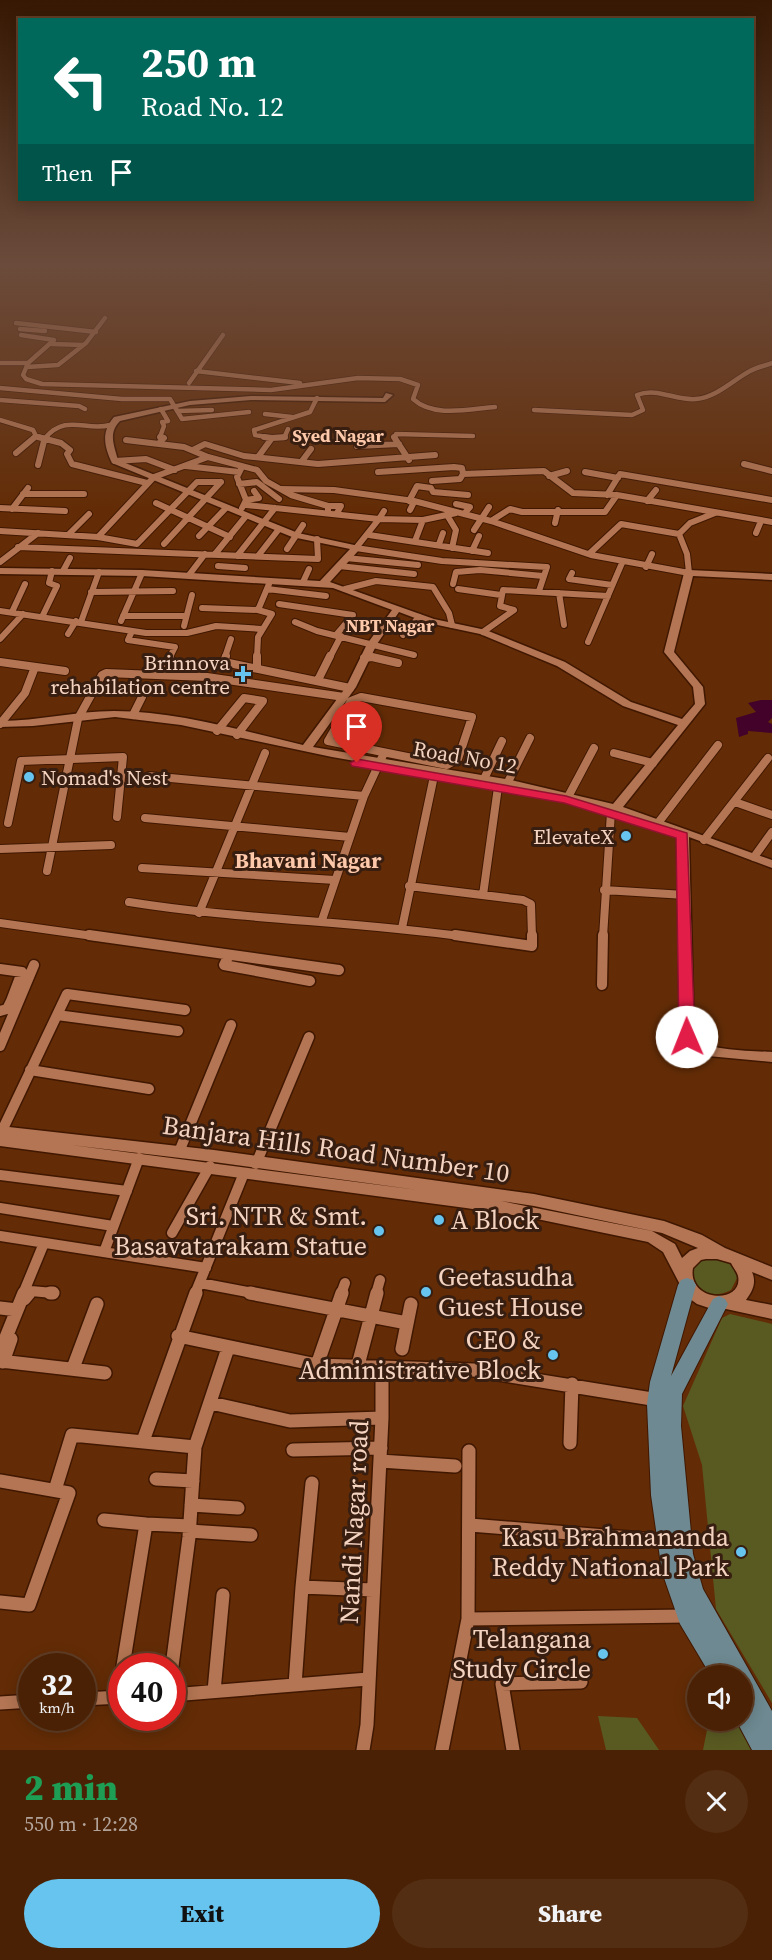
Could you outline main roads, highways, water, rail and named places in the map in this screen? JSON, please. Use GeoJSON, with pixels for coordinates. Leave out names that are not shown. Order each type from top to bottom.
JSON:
{"type":"FeatureCollection","features":[{"type":"Feature","properties":{"kind":"main road"},"geometry":{"type":"LineString","coordinates":[[686,1280],[660,1382],[658,1400],[661,1495],[673,1572],[696,1614],[719,1665]]}},
{"type":"Feature","properties":{"kind":"main road"},"geometry":{"type":"LineString","coordinates":[[724,1303],[677,1381],[671,1401],[671,1426],[683,1554],[696,1614],[732,1665]]}},
{"type":"Feature","properties":{"kind":"main road"},"geometry":{"type":"LineString","coordinates":[[753,1699],[772,1733]]}},
{"type":"Feature","properties":{"kind":"main road"},"geometry":{"type":"LineString","coordinates":[[753,1729],[764,1750]]}},
{"type":"Feature","properties":{"kind":"place","name":"Brinnova rehabilation centre"},"geometry":{"type":"Point","coordinates":[243,674]}},
{"type":"Feature","properties":{"kind":"place","name":"Nomad's Nest"},"geometry":{"type":"Point","coordinates":[29,777]}},
{"type":"Feature","properties":{"kind":"place","name":"ElevateX"},"geometry":{"type":"Point","coordinates":[626,836]}},
{"type":"Feature","properties":{"kind":"place","name":"A Block"},"geometry":{"type":"Point","coordinates":[439,1220]}},
{"type":"Feature","properties":{"kind":"place","name":"Sri. NTR & Smt. Basavatarakam Statue"},"geometry":{"type":"Point","coordinates":[379,1231]}},
{"type":"Feature","properties":{"kind":"place","name":"Geetasudha Guest House"},"geometry":{"type":"Point","coordinates":[426,1292]}},
{"type":"Feature","properties":{"kind":"place","name":"CEO & Administrative Block"},"geometry":{"type":"Point","coordinates":[553,1355]}},
{"type":"Feature","properties":{"kind":"place","name":"Kasu Brahmananda Reddy National Park"},"geometry":{"type":"Point","coordinates":[741,1552]}},
{"type":"Feature","properties":{"kind":"place","name":"Telangana Study Circle"},"geometry":{"type":"Point","coordinates":[603,1654]}},
{"type":"Feature","properties":{"kind":"district","name":"Syed Nagar"},"geometry":{"type":"Point","coordinates":[338,435]}},
{"type":"Feature","properties":{"kind":"district","name":"NBT Nagar"},"geometry":{"type":"Point","coordinates":[390,625]}},
{"type":"Feature","properties":{"kind":"district","name":"Bhavani Nagar"},"geometry":{"type":"Point","coordinates":[308,860]}}]}
